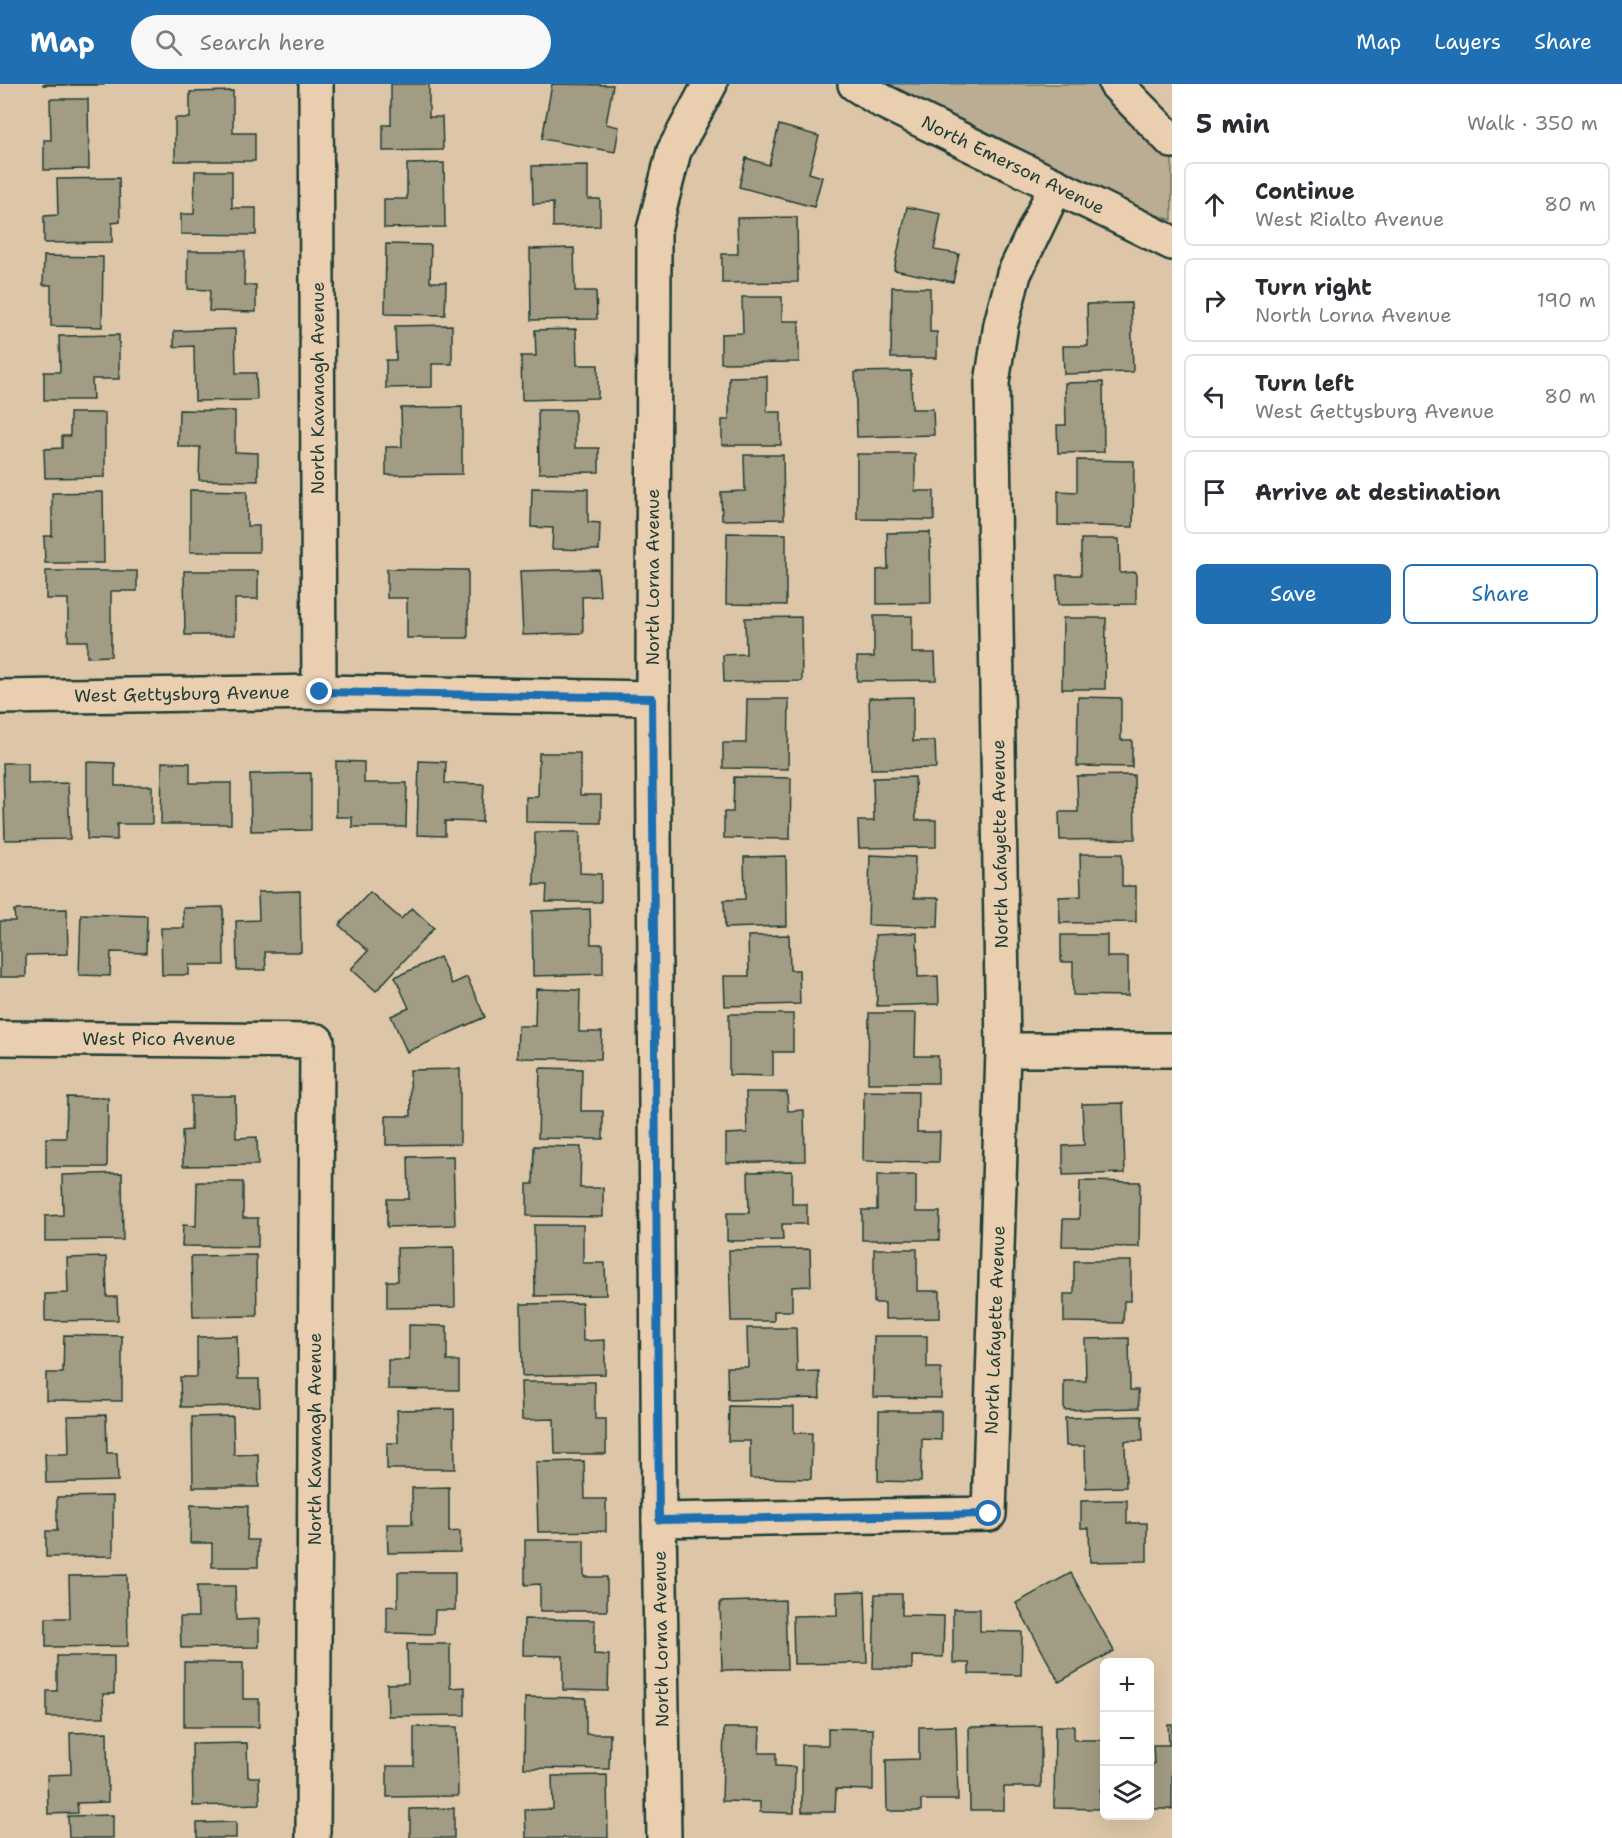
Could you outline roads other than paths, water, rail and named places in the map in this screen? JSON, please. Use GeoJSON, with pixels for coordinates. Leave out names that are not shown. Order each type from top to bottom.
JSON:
{"type":"FeatureCollection","features":[{"type":"Feature","properties":{"kind":"street","name":"North Kavanagh Avenue"},"geometry":{"type":"LineString","coordinates":[[316,84],[320,692]]}},
{"type":"Feature","properties":{"kind":"street","name":"North Lorna Avenue"},"geometry":{"type":"LineString","coordinates":[[664,1838],[652,698],[654,230],[674,151],[710,84]]}},
{"type":"Feature","properties":{"kind":"street","name":"North Emerson Avenue"},"geometry":{"type":"LineString","coordinates":[[855,84],[882,101],[1172,243]]}},
{"type":"Feature","properties":{"kind":"street"},"geometry":{"type":"LineString","coordinates":[[1116,84],[1172,141]]}},
{"type":"Feature","properties":{"kind":"street","name":"North Lafayette Avenue"},"geometry":{"type":"LineString","coordinates":[[659,1520],[989,1514],[1003,1050],[992,383],[1001,324],[1014,274],[1056,186]]}},
{"type":"Feature","properties":{"kind":"street","name":"West Gettysburg Avenue"},"geometry":{"type":"LineString","coordinates":[[0,697],[320,692],[652,698]]}},
{"type":"Feature","properties":{"kind":"street","name":"West Pico Avenue"},"geometry":{"type":"LineString","coordinates":[[0,1038],[317,1041]]}},
{"type":"Feature","properties":{"kind":"street","name":"North Kavanagh Avenue"},"geometry":{"type":"LineString","coordinates":[[313,1838],[317,1041]]}},
{"type":"Feature","properties":{"kind":"street"},"geometry":{"type":"LineString","coordinates":[[1003,1050],[1172,1050]]}}]}
